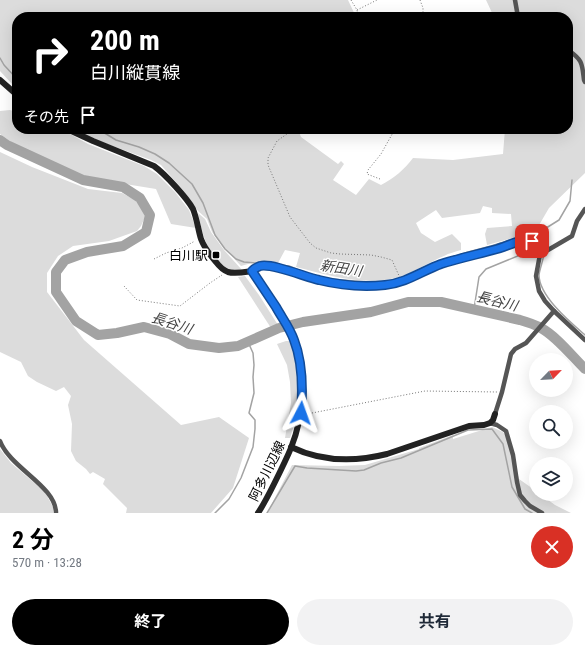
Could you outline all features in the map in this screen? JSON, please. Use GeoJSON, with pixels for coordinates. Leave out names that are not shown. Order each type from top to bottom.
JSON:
{"type":"FeatureCollection","features":[{"type":"Feature","properties":{"kind":"main road"},"geometry":{"type":"LineString","coordinates":[[0,80],[12,91]]}},
{"type":"Feature","properties":{"kind":"main road"},"geometry":{"type":"LineString","coordinates":[[78,134],[154,166],[189,203],[197,221],[204,246],[220,266],[228,272],[252,271]]}},
{"type":"Feature","properties":{"kind":"main road","name":"阿多川辺線"},"geometry":{"type":"LineString","coordinates":[[252,271],[285,321],[294,339],[302,369],[301,413],[299,424],[291,447],[276,480],[258,513]]}},
{"type":"Feature","properties":{"kind":"main road"},"geometry":{"type":"LineString","coordinates":[[291,447],[301,452],[334,459],[364,459],[387,454],[469,426],[490,423],[495,414]]}},
{"type":"Feature","properties":{"kind":"street"},"geometry":{"type":"LineString","coordinates":[[515,0],[517,12]]}},
{"type":"Feature","properties":{"kind":"street"},"geometry":{"type":"LineString","coordinates":[[573,54],[579,58],[582,64],[585,82]]}},
{"type":"Feature","properties":{"kind":"street"},"geometry":{"type":"LineString","coordinates":[[585,209],[577,221],[572,236],[544,250],[536,276],[539,291],[545,301],[585,340]]}},
{"type":"Feature","properties":{"kind":"street"},"geometry":{"type":"LineString","coordinates":[[252,271],[259,266],[272,266],[318,280],[363,286],[393,284],[408,280],[427,270],[452,261],[526,240],[534,241],[544,250]]}},
{"type":"Feature","properties":{"kind":"street"},"geometry":{"type":"LineString","coordinates":[[495,414],[511,354],[515,349],[526,343],[533,336],[554,311]]}},
{"type":"Feature","properties":{"kind":"street"},"geometry":{"type":"LineString","coordinates":[[490,423],[497,425],[506,431],[513,455],[520,495],[530,506],[542,513]]}},
{"type":"Feature","properties":{"kind":"street"},"geometry":{"type":"LineString","coordinates":[[0,441],[14,462],[46,491],[56,508],[56,513]]}},
{"type":"Feature","properties":{"kind":"path"},"geometry":{"type":"LineString","coordinates":[[350,0],[357,10],[377,0]]}},
{"type":"Feature","properties":{"kind":"path"},"geometry":{"type":"LineString","coordinates":[[420,0],[423,12]]}},
{"type":"Feature","properties":{"kind":"path"},"geometry":{"type":"LineString","coordinates":[[287,134],[277,141],[268,158],[268,165],[290,217],[296,226],[316,248],[331,253],[381,256],[392,260],[400,279]]}},
{"type":"Feature","properties":{"kind":"path"},"geometry":{"type":"LineString","coordinates":[[380,179],[367,174],[368,170],[381,154],[392,134]]}},
{"type":"Feature","properties":{"kind":"path"},"geometry":{"type":"LineString","coordinates":[[154,259],[182,248],[201,238]]}},
{"type":"Feature","properties":{"kind":"path"},"geometry":{"type":"LineString","coordinates":[[124,286],[137,300],[180,306],[210,283],[228,272]]}},
{"type":"Feature","properties":{"kind":"path"},"geometry":{"type":"LineString","coordinates":[[301,413],[426,391],[502,392]]}},
{"type":"Feature","properties":{"kind":"shaded area"},"geometry":{"type":"Polygon","coordinates":[[[0,0],[348,0],[354,12],[12,12],[12,84],[0,71],[0,0]]]}},
{"type":"Feature","properties":{"kind":"shaded area"},"geometry":{"type":"Polygon","coordinates":[[[486,0],[585,0],[585,173],[549,208],[535,232],[487,245],[485,234],[487,228],[512,226],[511,214],[492,213],[492,208],[483,206],[480,213],[442,218],[436,210],[416,223],[421,233],[435,242],[452,234],[461,243],[461,250],[434,260],[415,271],[392,279],[364,281],[337,277],[296,267],[300,253],[285,250],[278,263],[255,262],[241,266],[212,232],[207,219],[198,211],[183,190],[161,165],[84,134],[300,134],[301,137],[338,164],[341,161],[344,164],[333,180],[356,195],[369,179],[381,185],[390,180],[413,158],[453,160],[503,154],[505,134],[573,134],[573,12],[492,12],[486,0]]]}},
{"type":"Feature","properties":{"kind":"shaded area"},"geometry":{"type":"Polygon","coordinates":[[[0,111],[12,111],[12,134],[70,134],[88,144],[144,166],[157,174],[175,192],[189,210],[196,228],[171,224],[156,189],[88,178],[17,146],[0,134],[0,111]]]}},
{"type":"Feature","properties":{"kind":"shaded area"},"geometry":{"type":"Polygon","coordinates":[[[0,152],[32,167],[88,189],[122,193],[135,200],[142,208],[146,215],[137,231],[109,241],[73,246],[58,256],[47,273],[47,292],[84,340],[181,425],[219,417],[249,438],[233,488],[211,513],[126,513],[127,508],[103,484],[105,479],[93,472],[90,474],[76,461],[71,451],[72,424],[68,405],[71,396],[64,387],[56,391],[37,382],[28,376],[21,362],[0,352],[0,152]]]}},
{"type":"Feature","properties":{"kind":"shaded area"},"geometry":{"type":"Polygon","coordinates":[[[198,213],[205,219],[211,232],[224,250],[242,270],[228,269],[209,249],[198,213]]]}},
{"type":"Feature","properties":{"kind":"shaded area"},"geometry":{"type":"Polygon","coordinates":[[[245,276],[278,325],[271,328],[238,277],[245,276]]]}},
{"type":"Feature","properties":{"kind":"shaded area"},"geometry":{"type":"Polygon","coordinates":[[[290,341],[296,360],[299,390],[297,410],[290,438],[285,438],[291,403],[290,382],[287,365],[277,344],[290,341]]]}},
{"type":"Feature","properties":{"kind":"shaded area"},"geometry":{"type":"Polygon","coordinates":[[[492,427],[503,432],[507,437],[519,479],[529,486],[529,501],[550,501],[571,513],[267,513],[292,465],[365,465],[419,449],[453,435],[453,439],[492,427]]]}},
{"type":"Feature","properties":{"kind":"shaded area"},"geometry":{"type":"Polygon","coordinates":[[[0,449],[11,463],[45,492],[54,509],[53,513],[0,513],[0,449]]]}},
{"type":"Feature","properties":{"kind":"waterway","name":"新田川"},"geometry":{"type":"LineString","coordinates":[[0,58],[12,74]]}},
{"type":"Feature","properties":{"kind":"waterway","name":"新田川"},"geometry":{"type":"LineString","coordinates":[[106,134],[116,140],[155,154],[169,163],[192,184],[203,203],[215,235],[225,249],[236,259],[244,262],[289,266],[309,274],[331,279],[378,283]]}},
{"type":"Feature","properties":{"kind":"waterway","name":"長谷川"},"geometry":{"type":"LineString","coordinates":[[0,140],[7,145],[83,180],[123,187],[140,198],[150,215],[146,232],[123,246],[87,252],[65,260],[56,272],[56,292],[76,321],[98,335],[117,333],[144,327],[170,334],[189,344],[219,348],[238,346],[279,328],[303,322],[371,312],[408,302],[441,302],[536,325],[552,336],[585,369]]}},
{"type":"Feature","properties":{"kind":"waterway"},"geometry":{"type":"LineString","coordinates":[[474,309],[479,277],[486,269],[525,253],[531,247],[535,235],[559,220],[570,201],[572,180]]}},
{"type":"Feature","properties":{"kind":"waterway","name":"新田川"},"geometry":{"type":"LineString","coordinates":[[382,283],[400,280],[440,261],[523,236],[535,235],[544,239],[544,247]]}},
{"type":"Feature","properties":{"kind":"waterway","name":"新田川"},"geometry":{"type":"LineString","coordinates":[[544,251],[539,275],[540,283],[556,308],[585,335]]}},
{"type":"Feature","properties":{"kind":"waterway"},"geometry":{"type":"LineString","coordinates":[[215,513],[229,499],[241,478],[253,447],[255,420],[249,413],[254,393],[254,365],[253,353],[248,342]]}},
{"type":"Feature","properties":{"kind":"waterway"},"geometry":{"type":"LineString","coordinates":[[267,513],[295,466],[356,471],[364,470],[381,463],[401,458],[468,430],[492,429],[503,444],[512,487],[525,509],[532,513]]}},
{"type":"Feature","properties":{"kind":"place","name":"白川駅"},"geometry":{"type":"Point","coordinates":[216,255]}},
{"type":"Feature","properties":{"kind":"route"},"geometry":{"type":"LineString","coordinates":[[301,413],[302,369],[294,339],[285,321],[252,271],[259,266],[272,266],[318,280],[363,286],[379,286],[408,280],[427,270],[449,262],[526,240],[532,241]]}}]}
